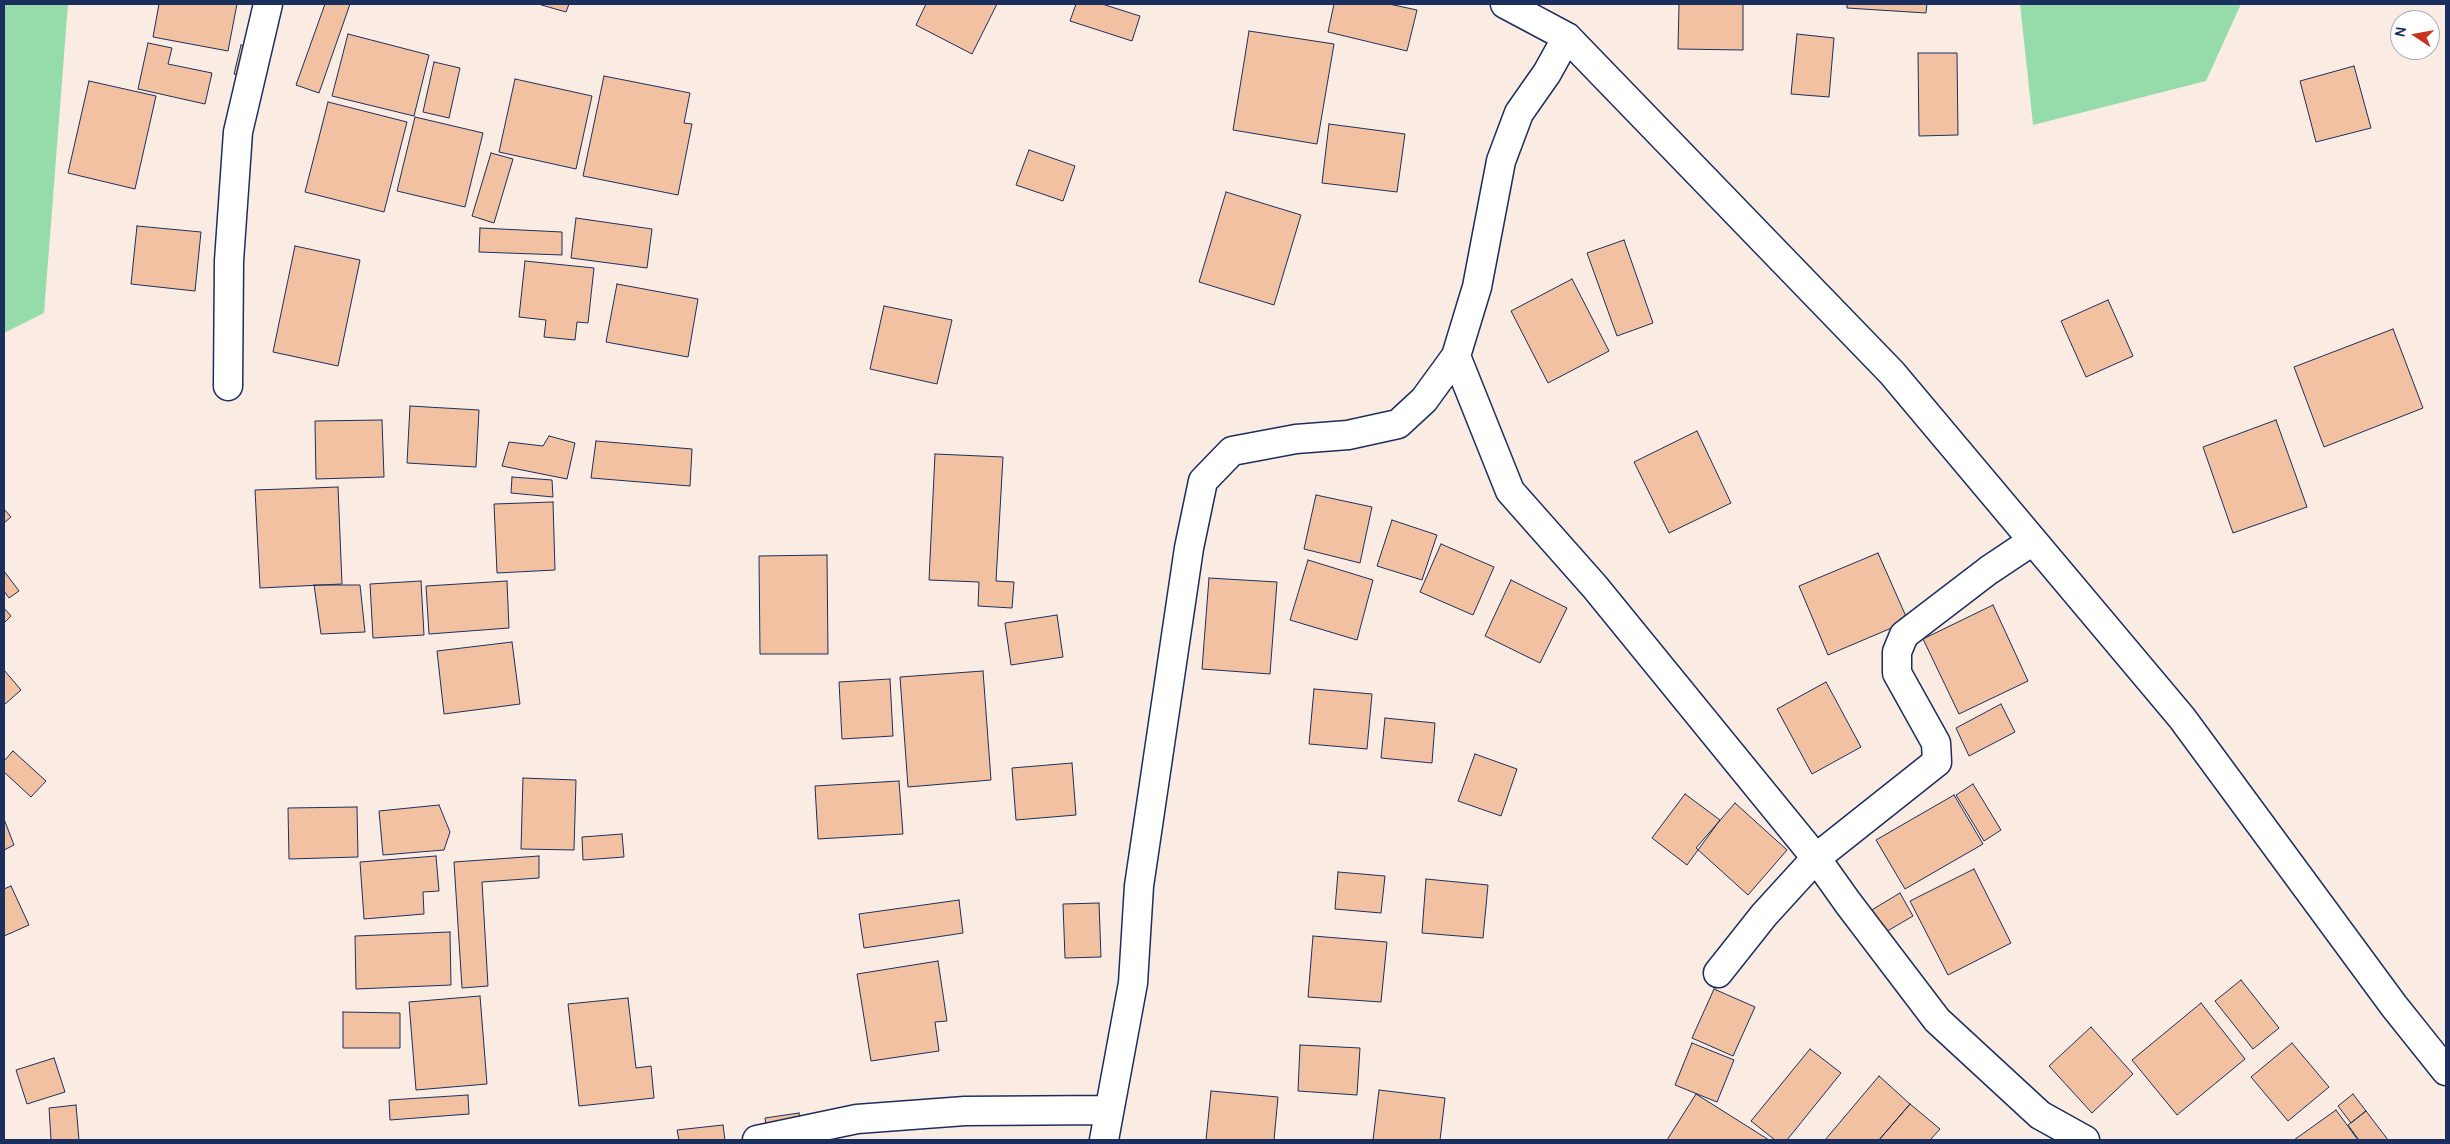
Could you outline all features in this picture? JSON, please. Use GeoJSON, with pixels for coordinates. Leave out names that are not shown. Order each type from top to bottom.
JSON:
{"type":"FeatureCollection","features":[{"type":"Feature","properties":{"kind":"street"},"geometry":{"type":"LineString","coordinates":[[228,386],[229,262],[238,132],[268,4]]}},
{"type":"Feature","properties":{"kind":"street"},"geometry":{"type":"LineString","coordinates":[[1505,4],[1567,37],[1892,372],[2031,542],[2182,718],[2394,1006],[2446,1072]]}},
{"type":"Feature","properties":{"kind":"street"},"geometry":{"type":"LineString","coordinates":[[1104,1140],[1133,982],[1139,886],[1189,548],[1203,481],[1232,451],[1296,439],[1348,435],[1398,424],[1424,400],[1456,356],[1477,287],[1501,161],[1519,113],[1547,74],[1567,37]]}},
{"type":"Feature","properties":{"kind":"street"},"geometry":{"type":"LineString","coordinates":[[1456,356],[1510,491],[1595,587],[1816,858],[1937,1020],[2040,1115],[2085,1140]]}},
{"type":"Feature","properties":{"kind":"street"},"geometry":{"type":"LineString","coordinates":[[1718,973],[1764,915],[1816,858],[1937,762],[1936,743],[1897,673],[1898,652],[1904,634],[1988,570],[2031,542]]}},
{"type":"Feature","properties":{"kind":"street"},"geometry":{"type":"LineString","coordinates":[[757,1140],[857,1119],[965,1111],[1109,1110]]}},
{"type":"Feature","properties":{"kind":"green space"},"geometry":{"type":"Polygon","coordinates":[[[4,4],[68,4],[44,313],[4,333],[4,4]]]}},
{"type":"Feature","properties":{"kind":"green space"},"geometry":{"type":"Polygon","coordinates":[[[2020,4],[2241,4],[2206,81],[2033,125],[2020,4]]]}},
{"type":"Feature","properties":{"kind":"building"},"geometry":{"type":"Polygon","coordinates":[[[159,4],[237,4],[228,51],[153,37],[159,4]]]}},
{"type":"Feature","properties":{"kind":"building"},"geometry":{"type":"Polygon","coordinates":[[[325,4],[350,4],[319,93],[296,85],[325,4]]]}},
{"type":"Feature","properties":{"kind":"building"},"geometry":{"type":"Polygon","coordinates":[[[538,4],[569,4],[566,12],[538,4]]]}},
{"type":"Feature","properties":{"kind":"building"},"geometry":{"type":"Polygon","coordinates":[[[926,4],[997,4],[972,54],[916,25],[926,4]]]}},
{"type":"Feature","properties":{"kind":"building"},"geometry":{"type":"Polygon","coordinates":[[[1076,4],[1102,4],[1140,16],[1132,41],[1070,21],[1076,4]]]}},
{"type":"Feature","properties":{"kind":"building"},"geometry":{"type":"Polygon","coordinates":[[[1334,4],[1389,4],[1417,10],[1407,51],[1328,32],[1334,4]]]}},
{"type":"Feature","properties":{"kind":"building"},"geometry":{"type":"Polygon","coordinates":[[[1679,4],[1743,4],[1743,50],[1678,49],[1679,4]]]}},
{"type":"Feature","properties":{"kind":"building"},"geometry":{"type":"Polygon","coordinates":[[[1847,4],[1927,4],[1926,13],[1847,8],[1847,4]]]}},
{"type":"Feature","properties":{"kind":"building"},"geometry":{"type":"Polygon","coordinates":[[[1249,31],[1334,44],[1317,144],[1233,130],[1249,31]]]}},
{"type":"Feature","properties":{"kind":"building"},"geometry":{"type":"Polygon","coordinates":[[[348,34],[429,55],[414,116],[332,96],[348,34]]]}},
{"type":"Feature","properties":{"kind":"building"},"geometry":{"type":"Polygon","coordinates":[[[1797,34],[1834,38],[1829,97],[1791,94],[1797,34]]]}},
{"type":"Feature","properties":{"kind":"building"},"geometry":{"type":"Polygon","coordinates":[[[148,43],[172,48],[168,64],[212,73],[205,104],[138,89],[148,43]]]}},
{"type":"Feature","properties":{"kind":"building"},"geometry":{"type":"Polygon","coordinates":[[[241,45],[255,49],[248,77],[234,74],[241,45]]]}},
{"type":"Feature","properties":{"kind":"building"},"geometry":{"type":"Polygon","coordinates":[[[1918,53],[1957,53],[1958,135],[1919,136],[1918,53]]]}},
{"type":"Feature","properties":{"kind":"building"},"geometry":{"type":"Polygon","coordinates":[[[434,62],[460,68],[449,118],[423,112],[434,62]]]}},
{"type":"Feature","properties":{"kind":"building"},"geometry":{"type":"Polygon","coordinates":[[[2354,66],[2371,128],[2316,142],[2300,81],[2354,66]]]}},
{"type":"Feature","properties":{"kind":"building"},"geometry":{"type":"Polygon","coordinates":[[[604,76],[690,93],[684,123],[692,124],[678,195],[583,176],[604,76]]]}},
{"type":"Feature","properties":{"kind":"building"},"geometry":{"type":"Polygon","coordinates":[[[515,79],[592,96],[576,169],[499,152],[515,79]]]}},
{"type":"Feature","properties":{"kind":"building"},"geometry":{"type":"Polygon","coordinates":[[[89,81],[156,96],[135,189],[68,173],[89,81]]]}},
{"type":"Feature","properties":{"kind":"building"},"geometry":{"type":"Polygon","coordinates":[[[328,102],[407,122],[384,212],[305,192],[328,102]]]}},
{"type":"Feature","properties":{"kind":"building"},"geometry":{"type":"Polygon","coordinates":[[[415,117],[483,133],[465,207],[397,191],[415,117]]]}},
{"type":"Feature","properties":{"kind":"building"},"geometry":{"type":"Polygon","coordinates":[[[1329,124],[1405,134],[1397,192],[1322,183],[1329,124]]]}},
{"type":"Feature","properties":{"kind":"building"},"geometry":{"type":"Polygon","coordinates":[[[1029,150],[1075,166],[1063,201],[1016,185],[1029,150]]]}},
{"type":"Feature","properties":{"kind":"building"},"geometry":{"type":"Polygon","coordinates":[[[491,153],[513,159],[494,223],[472,216],[491,153]]]}},
{"type":"Feature","properties":{"kind":"building"},"geometry":{"type":"Polygon","coordinates":[[[1226,192],[1301,215],[1274,305],[1199,282],[1226,192]]]}},
{"type":"Feature","properties":{"kind":"building"},"geometry":{"type":"Polygon","coordinates":[[[576,218],[652,229],[647,268],[571,258],[576,218]]]}},
{"type":"Feature","properties":{"kind":"building"},"geometry":{"type":"Polygon","coordinates":[[[137,226],[201,232],[195,291],[131,284],[137,226]]]}},
{"type":"Feature","properties":{"kind":"building"},"geometry":{"type":"Polygon","coordinates":[[[480,228],[562,232],[562,255],[479,252],[480,228]]]}},
{"type":"Feature","properties":{"kind":"building"},"geometry":{"type":"Polygon","coordinates":[[[1624,240],[1653,323],[1617,336],[1587,253],[1624,240]]]}},
{"type":"Feature","properties":{"kind":"building"},"geometry":{"type":"Polygon","coordinates":[[[295,246],[360,260],[338,366],[273,352],[295,246]]]}},
{"type":"Feature","properties":{"kind":"building"},"geometry":{"type":"Polygon","coordinates":[[[525,261],[594,268],[588,323],[577,322],[575,340],[544,337],[546,320],[519,317],[525,261]]]}},
{"type":"Feature","properties":{"kind":"building"},"geometry":{"type":"Polygon","coordinates":[[[1572,279],[1609,351],[1548,383],[1511,311],[1572,279]]]}},
{"type":"Feature","properties":{"kind":"building"},"geometry":{"type":"Polygon","coordinates":[[[617,284],[698,299],[688,357],[606,342],[617,284]]]}},
{"type":"Feature","properties":{"kind":"building"},"geometry":{"type":"Polygon","coordinates":[[[2108,300],[2133,356],[2086,377],[2061,321],[2108,300]]]}},
{"type":"Feature","properties":{"kind":"building"},"geometry":{"type":"Polygon","coordinates":[[[884,306],[952,320],[937,384],[870,369],[884,306]]]}},
{"type":"Feature","properties":{"kind":"building"},"geometry":{"type":"Polygon","coordinates":[[[2393,329],[2423,408],[2324,447],[2294,367],[2393,329]]]}},
{"type":"Feature","properties":{"kind":"building"},"geometry":{"type":"Polygon","coordinates":[[[410,406],[479,410],[476,467],[407,463],[410,406]]]}},
{"type":"Feature","properties":{"kind":"building"},"geometry":{"type":"Polygon","coordinates":[[[382,420],[384,477],[316,479],[315,421],[382,420]]]}},
{"type":"Feature","properties":{"kind":"building"},"geometry":{"type":"Polygon","coordinates":[[[2276,420],[2307,507],[2233,533],[2203,447],[2276,420]]]}},
{"type":"Feature","properties":{"kind":"building"},"geometry":{"type":"Polygon","coordinates":[[[1697,431],[1731,503],[1669,533],[1634,462],[1697,431]]]}},
{"type":"Feature","properties":{"kind":"building"},"geometry":{"type":"Polygon","coordinates":[[[549,436],[575,443],[567,479],[502,466],[509,442],[543,446],[549,436]]]}},
{"type":"Feature","properties":{"kind":"building"},"geometry":{"type":"Polygon","coordinates":[[[596,441],[692,449],[690,486],[591,478],[596,441]]]}},
{"type":"Feature","properties":{"kind":"building"},"geometry":{"type":"Polygon","coordinates":[[[935,454],[1003,457],[996,581],[1014,582],[1012,608],[978,606],[979,582],[929,580],[935,454]]]}},
{"type":"Feature","properties":{"kind":"building"},"geometry":{"type":"Polygon","coordinates":[[[512,477],[552,480],[553,497],[511,493],[512,477]]]}},
{"type":"Feature","properties":{"kind":"building"},"geometry":{"type":"Polygon","coordinates":[[[338,487],[342,584],[260,588],[255,490],[338,487]]]}},
{"type":"Feature","properties":{"kind":"building"},"geometry":{"type":"Polygon","coordinates":[[[1316,495],[1372,507],[1360,563],[1304,549],[1316,495]]]}},
{"type":"Feature","properties":{"kind":"building"},"geometry":{"type":"Polygon","coordinates":[[[553,502],[555,570],[497,573],[494,504],[553,502]]]}},
{"type":"Feature","properties":{"kind":"building"},"geometry":{"type":"Polygon","coordinates":[[[4,509],[11,517],[4,523],[4,509]]]}},
{"type":"Feature","properties":{"kind":"building"},"geometry":{"type":"Polygon","coordinates":[[[1392,520],[1437,535],[1422,580],[1377,566],[1392,520]]]}},
{"type":"Feature","properties":{"kind":"building"},"geometry":{"type":"Polygon","coordinates":[[[1441,544],[1494,567],[1473,615],[1420,592],[1441,544]]]}},
{"type":"Feature","properties":{"kind":"building"},"geometry":{"type":"Polygon","coordinates":[[[1878,553],[1908,621],[1828,655],[1799,586],[1878,553]]]}},
{"type":"Feature","properties":{"kind":"building"},"geometry":{"type":"Polygon","coordinates":[[[827,555],[828,654],[760,654],[759,556],[827,555]]]}},
{"type":"Feature","properties":{"kind":"building"},"geometry":{"type":"Polygon","coordinates":[[[1308,560],[1373,580],[1357,640],[1290,620],[1308,560]]]}},
{"type":"Feature","properties":{"kind":"building"},"geometry":{"type":"Polygon","coordinates":[[[4,571],[19,591],[9,598],[4,591],[4,571]]]}},
{"type":"Feature","properties":{"kind":"building"},"geometry":{"type":"Polygon","coordinates":[[[1209,578],[1277,582],[1270,674],[1202,669],[1209,578]]]}},
{"type":"Feature","properties":{"kind":"building"},"geometry":{"type":"Polygon","coordinates":[[[1511,580],[1567,608],[1540,663],[1485,636],[1511,580]]]}},
{"type":"Feature","properties":{"kind":"building"},"geometry":{"type":"Polygon","coordinates":[[[421,581],[424,635],[373,638],[370,584],[421,581]]]}},
{"type":"Feature","properties":{"kind":"building"},"geometry":{"type":"Polygon","coordinates":[[[507,581],[509,628],[429,634],[426,586],[507,581]]]}},
{"type":"Feature","properties":{"kind":"building"},"geometry":{"type":"Polygon","coordinates":[[[314,585],[360,585],[365,632],[321,634],[314,585]]]}},
{"type":"Feature","properties":{"kind":"building"},"geometry":{"type":"Polygon","coordinates":[[[1993,605],[2028,681],[1959,714],[1923,639],[1993,605]]]}},
{"type":"Feature","properties":{"kind":"building"},"geometry":{"type":"Polygon","coordinates":[[[4,608],[11,616],[4,623],[4,608]]]}},
{"type":"Feature","properties":{"kind":"building"},"geometry":{"type":"Polygon","coordinates":[[[1057,615],[1063,657],[1011,665],[1005,623],[1057,615]]]}},
{"type":"Feature","properties":{"kind":"building"},"geometry":{"type":"Polygon","coordinates":[[[512,642],[520,704],[444,714],[437,651],[512,642]]]}},
{"type":"Feature","properties":{"kind":"building"},"geometry":{"type":"Polygon","coordinates":[[[4,670],[21,690],[4,705],[4,670]]]}},
{"type":"Feature","properties":{"kind":"building"},"geometry":{"type":"Polygon","coordinates":[[[983,671],[991,780],[908,787],[900,677],[983,671]]]}},
{"type":"Feature","properties":{"kind":"building"},"geometry":{"type":"Polygon","coordinates":[[[890,679],[893,736],[842,739],[839,682],[890,679]]]}},
{"type":"Feature","properties":{"kind":"building"},"geometry":{"type":"Polygon","coordinates":[[[1826,682],[1861,747],[1812,774],[1777,709],[1826,682]]]}},
{"type":"Feature","properties":{"kind":"building"},"geometry":{"type":"Polygon","coordinates":[[[1314,689],[1372,694],[1367,749],[1309,744],[1314,689]]]}},
{"type":"Feature","properties":{"kind":"building"},"geometry":{"type":"Polygon","coordinates":[[[2001,704],[2015,732],[1969,756],[1956,728],[2001,704]]]}},
{"type":"Feature","properties":{"kind":"building"},"geometry":{"type":"Polygon","coordinates":[[[1385,718],[1435,723],[1432,763],[1381,758],[1385,718]]]}},
{"type":"Feature","properties":{"kind":"building"},"geometry":{"type":"Polygon","coordinates":[[[13,751],[46,781],[31,797],[4,772],[4,761],[13,751]]]}},
{"type":"Feature","properties":{"kind":"building"},"geometry":{"type":"Polygon","coordinates":[[[1475,754],[1517,769],[1501,816],[1458,801],[1475,754]]]}},
{"type":"Feature","properties":{"kind":"building"},"geometry":{"type":"Polygon","coordinates":[[[1072,763],[1076,815],[1016,820],[1012,768],[1072,763]]]}},
{"type":"Feature","properties":{"kind":"building"},"geometry":{"type":"Polygon","coordinates":[[[523,778],[576,780],[574,850],[521,849],[523,778]]]}},
{"type":"Feature","properties":{"kind":"building"},"geometry":{"type":"Polygon","coordinates":[[[899,781],[903,834],[818,839],[815,786],[899,781]]]}},
{"type":"Feature","properties":{"kind":"building"},"geometry":{"type":"Polygon","coordinates":[[[1973,784],[2001,830],[1984,841],[1956,795],[1973,784]]]}},
{"type":"Feature","properties":{"kind":"building"},"geometry":{"type":"Polygon","coordinates":[[[1685,794],[1720,820],[1687,865],[1652,838],[1685,794]]]}},
{"type":"Feature","properties":{"kind":"building"},"geometry":{"type":"Polygon","coordinates":[[[1954,795],[1983,844],[1905,889],[1876,840],[1954,795]]]}},
{"type":"Feature","properties":{"kind":"building"},"geometry":{"type":"Polygon","coordinates":[[[1735,803],[1787,850],[1748,895],[1696,848],[1735,803]]]}},
{"type":"Feature","properties":{"kind":"building"},"geometry":{"type":"Polygon","coordinates":[[[439,805],[450,832],[444,850],[383,855],[379,811],[439,805]]]}},
{"type":"Feature","properties":{"kind":"building"},"geometry":{"type":"Polygon","coordinates":[[[357,807],[358,857],[289,859],[288,808],[357,807]]]}},
{"type":"Feature","properties":{"kind":"building"},"geometry":{"type":"Polygon","coordinates":[[[4,819],[14,845],[4,850],[4,819]]]}},
{"type":"Feature","properties":{"kind":"building"},"geometry":{"type":"Polygon","coordinates":[[[622,834],[624,857],[583,860],[582,837],[622,834]]]}},
{"type":"Feature","properties":{"kind":"building"},"geometry":{"type":"Polygon","coordinates":[[[436,856],[439,891],[423,892],[424,914],[364,919],[360,862],[436,856]]]}},
{"type":"Feature","properties":{"kind":"building"},"geometry":{"type":"Polygon","coordinates":[[[539,856],[539,878],[482,882],[488,986],[462,988],[454,862],[539,856]]]}},
{"type":"Feature","properties":{"kind":"building"},"geometry":{"type":"Polygon","coordinates":[[[1974,869],[2011,943],[1948,975],[1910,901],[1974,869]]]}},
{"type":"Feature","properties":{"kind":"building"},"geometry":{"type":"Polygon","coordinates":[[[1338,872],[1385,876],[1381,913],[1335,909],[1338,872]]]}},
{"type":"Feature","properties":{"kind":"building"},"geometry":{"type":"Polygon","coordinates":[[[1426,879],[1488,885],[1483,938],[1422,933],[1426,879]]]}},
{"type":"Feature","properties":{"kind":"building"},"geometry":{"type":"Polygon","coordinates":[[[11,886],[29,925],[4,936],[4,889],[11,886]]]}},
{"type":"Feature","properties":{"kind":"building"},"geometry":{"type":"Polygon","coordinates":[[[1900,893],[1913,916],[1884,933],[1870,911],[1900,893]]]}},
{"type":"Feature","properties":{"kind":"building"},"geometry":{"type":"Polygon","coordinates":[[[959,900],[963,933],[864,948],[859,914],[959,900]]]}},
{"type":"Feature","properties":{"kind":"building"},"geometry":{"type":"Polygon","coordinates":[[[1099,903],[1101,957],[1065,958],[1063,904],[1099,903]]]}},
{"type":"Feature","properties":{"kind":"building"},"geometry":{"type":"Polygon","coordinates":[[[450,932],[451,985],[356,989],[355,936],[450,932]]]}},
{"type":"Feature","properties":{"kind":"building"},"geometry":{"type":"Polygon","coordinates":[[[1313,936],[1387,942],[1381,1002],[1308,997],[1313,936]]]}},
{"type":"Feature","properties":{"kind":"building"},"geometry":{"type":"Polygon","coordinates":[[[938,961],[947,1021],[935,1022],[939,1051],[871,1061],[857,974],[938,961]]]}},
{"type":"Feature","properties":{"kind":"building"},"geometry":{"type":"Polygon","coordinates":[[[2241,980],[2279,1028],[2253,1049],[2215,1001],[2241,980]]]}},
{"type":"Feature","properties":{"kind":"building"},"geometry":{"type":"Polygon","coordinates":[[[1714,989],[1755,1007],[1733,1056],[1692,1038],[1714,989]]]}},
{"type":"Feature","properties":{"kind":"building"},"geometry":{"type":"Polygon","coordinates":[[[480,996],[487,1084],[416,1090],[409,1002],[480,996]]]}},
{"type":"Feature","properties":{"kind":"building"},"geometry":{"type":"Polygon","coordinates":[[[628,998],[636,1068],[651,1066],[654,1098],[579,1106],[568,1004],[628,998]]]}},
{"type":"Feature","properties":{"kind":"building"},"geometry":{"type":"Polygon","coordinates":[[[2201,1003],[2245,1059],[2177,1115],[2132,1060],[2201,1003]]]}},
{"type":"Feature","properties":{"kind":"building"},"geometry":{"type":"Polygon","coordinates":[[[343,1012],[400,1013],[400,1048],[343,1048],[343,1012]]]}},
{"type":"Feature","properties":{"kind":"building"},"geometry":{"type":"Polygon","coordinates":[[[2091,1027],[2133,1074],[2092,1113],[2049,1066],[2091,1027]]]}},
{"type":"Feature","properties":{"kind":"building"},"geometry":{"type":"Polygon","coordinates":[[[1692,1043],[1734,1060],[1717,1102],[1675,1085],[1692,1043]]]}},
{"type":"Feature","properties":{"kind":"building"},"geometry":{"type":"Polygon","coordinates":[[[2292,1043],[2329,1087],[2288,1121],[2251,1077],[2292,1043]]]}},
{"type":"Feature","properties":{"kind":"building"},"geometry":{"type":"Polygon","coordinates":[[[1300,1045],[1360,1048],[1357,1095],[1298,1091],[1300,1045]]]}},
{"type":"Feature","properties":{"kind":"building"},"geometry":{"type":"Polygon","coordinates":[[[1810,1049],[1841,1073],[1787,1140],[1775,1140],[1751,1121],[1810,1049]]]}},
{"type":"Feature","properties":{"kind":"building"},"geometry":{"type":"Polygon","coordinates":[[[54,1058],[65,1092],[27,1104],[16,1070],[54,1058]]]}},
{"type":"Feature","properties":{"kind":"building"},"geometry":{"type":"Polygon","coordinates":[[[1879,1076],[1910,1104],[1879,1140],[1825,1140],[1879,1076]]]}},
{"type":"Feature","properties":{"kind":"building"},"geometry":{"type":"Polygon","coordinates":[[[1379,1090],[1445,1098],[1440,1140],[1373,1140],[1379,1090]]]}},
{"type":"Feature","properties":{"kind":"building"},"geometry":{"type":"Polygon","coordinates":[[[1211,1091],[1278,1097],[1274,1140],[1206,1140],[1211,1091]]]}},
{"type":"Feature","properties":{"kind":"building"},"geometry":{"type":"Polygon","coordinates":[[[1696,1094],[1769,1140],[1667,1140],[1696,1094]]]}},
{"type":"Feature","properties":{"kind":"building"},"geometry":{"type":"Polygon","coordinates":[[[2353,1094],[2366,1111],[2351,1123],[2338,1106],[2353,1094]]]}},
{"type":"Feature","properties":{"kind":"building"},"geometry":{"type":"Polygon","coordinates":[[[468,1095],[469,1114],[390,1120],[389,1100],[468,1095]]]}},
{"type":"Feature","properties":{"kind":"building"},"geometry":{"type":"Polygon","coordinates":[[[1910,1104],[1940,1129],[1930,1140],[1879,1140],[1910,1104]]]}},
{"type":"Feature","properties":{"kind":"building"},"geometry":{"type":"Polygon","coordinates":[[[76,1105],[79,1140],[51,1140],[49,1108],[76,1105]]]}},
{"type":"Feature","properties":{"kind":"building"},"geometry":{"type":"Polygon","coordinates":[[[2336,1110],[2358,1140],[2294,1140],[2336,1110]]]}},
{"type":"Feature","properties":{"kind":"building"},"geometry":{"type":"Polygon","coordinates":[[[2366,1111],[2388,1140],[2359,1140],[2348,1125],[2366,1111]]]}},
{"type":"Feature","properties":{"kind":"building"},"geometry":{"type":"Polygon","coordinates":[[[799,1113],[803,1140],[768,1140],[765,1118],[799,1113]]]}},
{"type":"Feature","properties":{"kind":"building"},"geometry":{"type":"Polygon","coordinates":[[[723,1125],[725,1140],[679,1140],[677,1130],[723,1125]]]}}]}
